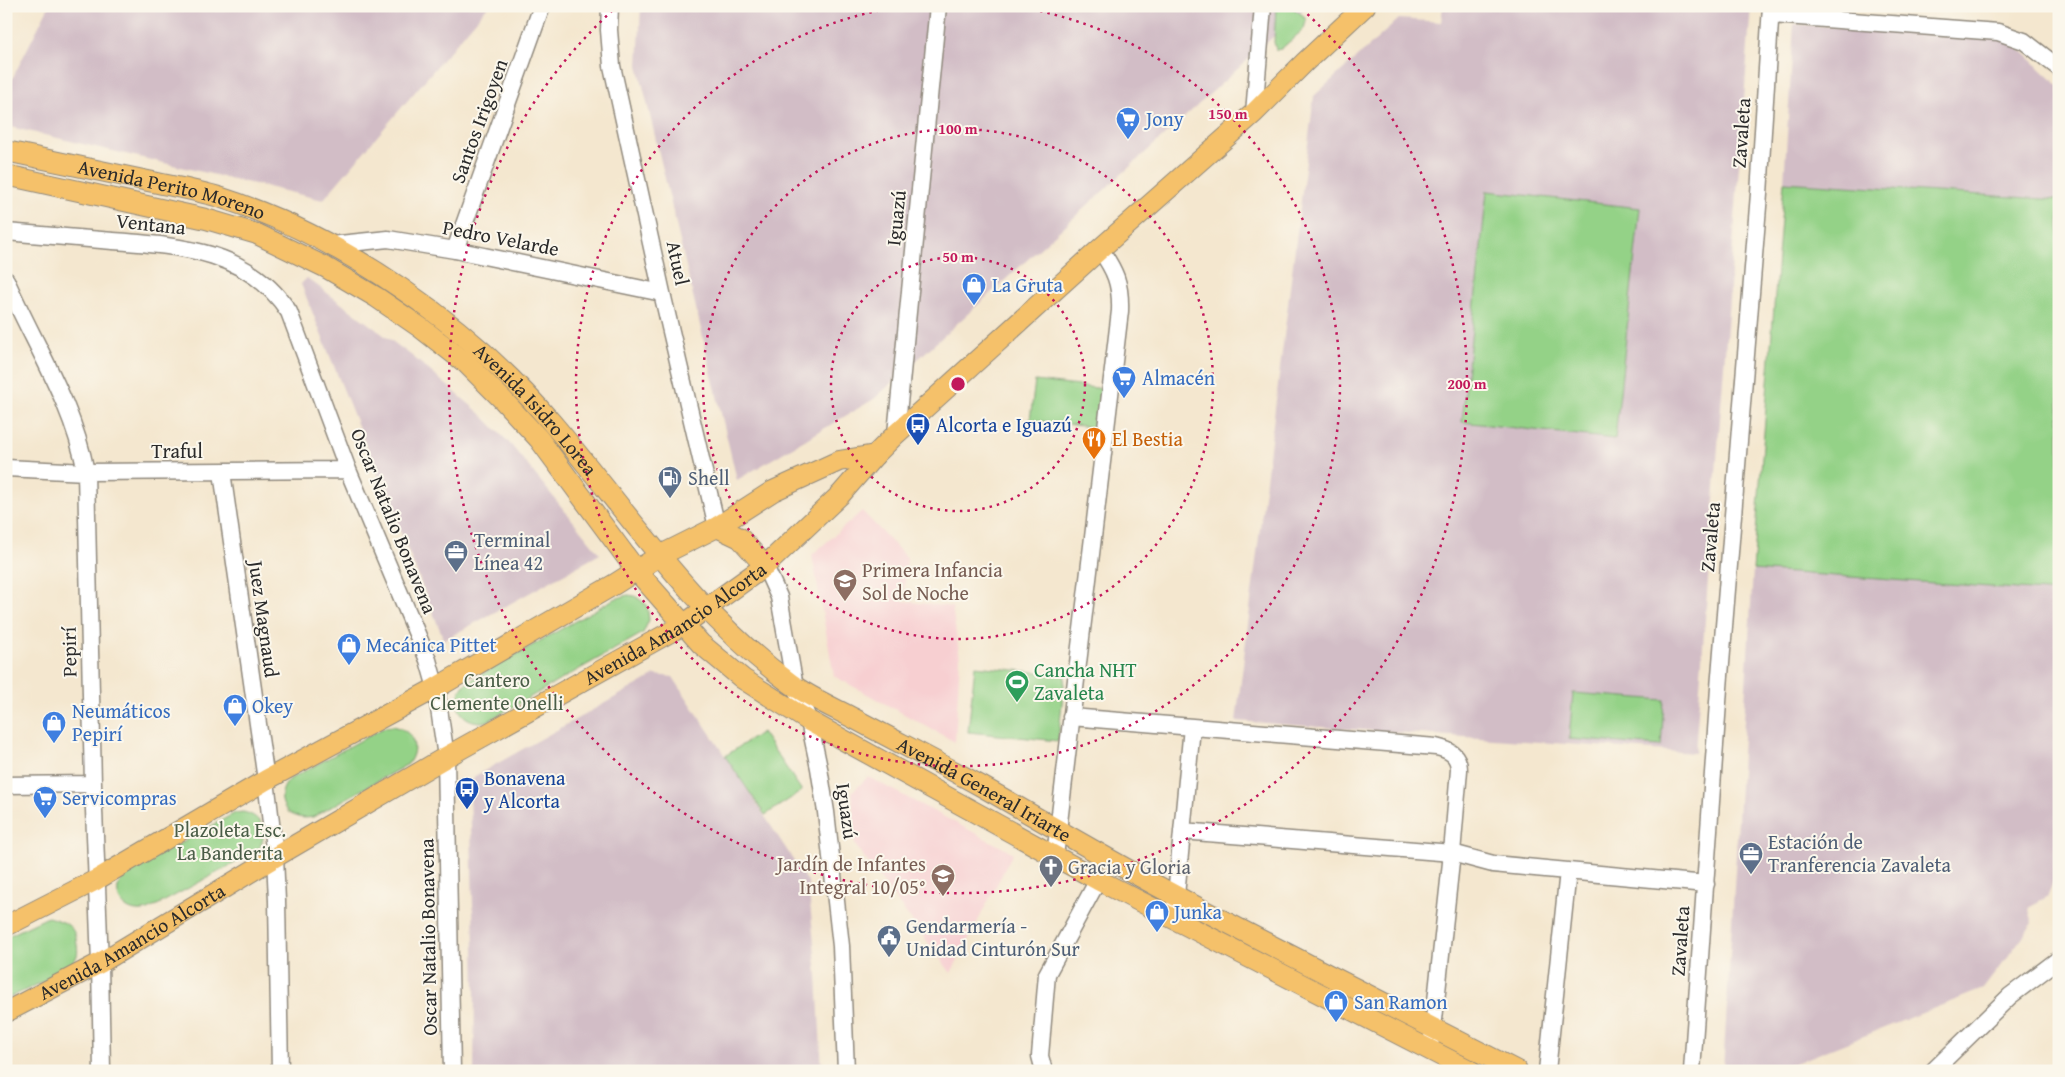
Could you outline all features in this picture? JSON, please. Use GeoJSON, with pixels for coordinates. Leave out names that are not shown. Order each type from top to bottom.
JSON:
{"type":"FeatureCollection","features":[{"type":"Feature","properties":{"kind":"main road","name":"Avenida Amancio Alcorta"},"geometry":{"type":"LineString","coordinates":[[6,1012],[100,963],[275,857],[446,757],[683,625],[707,609],[765,566],[841,494],[896,434],[1100,249],[1254,113],[1365,6]]}},
{"type":"Feature","properties":{"kind":"main road","name":"Avenida Perito Moreno"},"geometry":{"type":"LineString","coordinates":[[6,151],[213,195],[267,214],[330,245]]}},
{"type":"Feature","properties":{"kind":"main road","name":"Avenida Perito Moreno"},"geometry":{"type":"LineString","coordinates":[[6,175],[206,219],[257,234],[326,267]]}},
{"type":"Feature","properties":{"kind":"main road","name":"Avenida Isidro Lorea"},"geometry":{"type":"LineString","coordinates":[[330,245],[392,282],[492,361],[550,420],[659,556],[707,609]]}},
{"type":"Feature","properties":{"kind":"main road","name":"Avenida Isidro Lorea"},"geometry":{"type":"LineString","coordinates":[[326,267],[376,296],[466,363],[539,438],[636,570],[683,625]]}},
{"type":"Feature","properties":{"kind":"main road"},"geometry":{"type":"LineString","coordinates":[[6,926],[96,880],[266,780],[436,688],[659,556],[717,527],[773,491],[839,461],[875,455]]}},
{"type":"Feature","properties":{"kind":"main road"},"geometry":{"type":"LineString","coordinates":[[717,527],[740,538],[765,566]]}},
{"type":"Feature","properties":{"kind":"main road","name":"Avenida General Iriarte"},"geometry":{"type":"LineString","coordinates":[[707,609],[763,663],[795,687],[980,786],[1176,896],[1517,1071]]}},
{"type":"Feature","properties":{"kind":"main road","name":"Avenida General Iriarte"},"geometry":{"type":"LineString","coordinates":[[683,625],[707,650],[735,673],[809,721],[1098,880],[1471,1071]]}},
{"type":"Feature","properties":{"kind":"street","name":"Santos Irigoyen"},"geometry":{"type":"LineString","coordinates":[[456,250],[542,6]]}},
{"type":"Feature","properties":{"kind":"street","name":"Atuel"},"geometry":{"type":"LineString","coordinates":[[610,6],[609,30],[612,66],[717,527]]}},
{"type":"Feature","properties":{"kind":"street","name":"Iguazú"},"geometry":{"type":"LineString","coordinates":[[896,434],[938,6]]}},
{"type":"Feature","properties":{"kind":"street"},"geometry":{"type":"LineString","coordinates":[[1254,113],[1263,6]]}},
{"type":"Feature","properties":{"kind":"street"},"geometry":{"type":"LineString","coordinates":[[1771,10],[1998,32],[2024,41],[2059,68]]}},
{"type":"Feature","properties":{"kind":"street","name":"Zavaleta"},"geometry":{"type":"LineString","coordinates":[[1692,1071],[1719,688],[1771,10]]}},
{"type":"Feature","properties":{"kind":"street","name":"Ventana"},"geometry":{"type":"LineString","coordinates":[[6,232],[177,246],[207,253],[232,262],[253,273],[278,295]]}},
{"type":"Feature","properties":{"kind":"street","name":"Pedro Velarde"},"geometry":{"type":"LineString","coordinates":[[330,245],[388,239],[456,250],[662,292]]}},
{"type":"Feature","properties":{"kind":"street"},"geometry":{"type":"LineString","coordinates":[[1055,856],[1120,311],[1121,293],[1118,279],[1100,249]]}},
{"type":"Feature","properties":{"kind":"street","name":"Pepirí"},"geometry":{"type":"LineString","coordinates":[[6,280],[70,414],[82,450],[86,472],[102,1071]]}},
{"type":"Feature","properties":{"kind":"street","name":"Oscar Natalio Bonavena"},"geometry":{"type":"LineString","coordinates":[[278,295],[290,312],[348,470],[428,660],[436,688],[446,757],[452,1071]]}},
{"type":"Feature","properties":{"kind":"street","name":"Traful"},"geometry":{"type":"LineString","coordinates":[[6,468],[86,472],[348,470]]}},
{"type":"Feature","properties":{"kind":"street","name":"Juez Magnaud"},"geometry":{"type":"LineString","coordinates":[[222,472],[266,780],[275,857],[278,901],[280,1071]]}},
{"type":"Feature","properties":{"kind":"street","name":"Iguazú"},"geometry":{"type":"LineString","coordinates":[[765,566],[779,597],[795,687],[809,721],[821,776],[833,864],[841,946],[846,1071]]}},
{"type":"Feature","properties":{"kind":"street"},"geometry":{"type":"LineString","coordinates":[[1071,717],[1445,749],[1455,755],[1459,764],[1452,853],[1431,1050]]}},
{"type":"Feature","properties":{"kind":"street"},"geometry":{"type":"LineString","coordinates":[[1173,919],[1192,727]]}},
{"type":"Feature","properties":{"kind":"street"},"geometry":{"type":"LineString","coordinates":[[6,785],[93,784]]}},
{"type":"Feature","properties":{"kind":"street"},"geometry":{"type":"LineString","coordinates":[[1182,831],[1452,853],[1492,864],[1706,884]]}},
{"type":"Feature","properties":{"kind":"street"},"geometry":{"type":"LineString","coordinates":[[1547,1071],[1568,871]]}},
{"type":"Feature","properties":{"kind":"street"},"geometry":{"type":"LineString","coordinates":[[1044,1071],[1040,1056],[1047,974],[1098,880]]}},
{"type":"Feature","properties":{"kind":"street"},"geometry":{"type":"LineString","coordinates":[[1933,1071],[2010,996],[2059,959]]}},
{"type":"Feature","properties":{"kind":"shaded area"},"geometry":{"type":"Polygon","coordinates":[[[49,6],[488,6],[323,200],[6,126],[6,91],[49,6]]]}},
{"type":"Feature","properties":{"kind":"shaded area"},"geometry":{"type":"Polygon","coordinates":[[[641,6],[1307,6],[874,399],[737,480],[638,65],[641,6]]]}},
{"type":"Feature","properties":{"kind":"shaded area"},"geometry":{"type":"Polygon","coordinates":[[[1443,6],[1751,6],[1695,753],[1236,721],[1314,96],[1399,19],[1441,22],[1443,6]]]}},
{"type":"Feature","properties":{"kind":"shaded area"},"geometry":{"type":"Polygon","coordinates":[[[1794,24],[2010,40],[2059,86],[2059,200],[1784,182],[1794,24]]]}},
{"type":"Feature","properties":{"kind":"shaded area"},"geometry":{"type":"Polygon","coordinates":[[[307,278],[412,356],[481,414],[511,445],[600,554],[444,640],[301,284],[307,278]]]}},
{"type":"Feature","properties":{"kind":"shaded area"},"geometry":{"type":"Polygon","coordinates":[[[862,511],[907,558],[903,601],[952,607],[960,658],[955,742],[834,676],[812,555],[862,511]]]}},
{"type":"Feature","properties":{"kind":"shaded area"},"geometry":{"type":"Polygon","coordinates":[[[1753,570],[2059,592],[2059,868],[2047,897],[2028,907],[2033,923],[1983,989],[1775,1071],[1723,1071],[1753,570]]]}},
{"type":"Feature","properties":{"kind":"shaded area"},"geometry":{"type":"Polygon","coordinates":[[[655,675],[673,677],[808,882],[817,975],[822,1071],[474,1071],[475,989],[470,787],[475,776],[655,675]]]}},
{"type":"Feature","properties":{"kind":"shaded area","name":"Jardín de Infantes Integral 10/05°"},"geometry":{"type":"Polygon","coordinates":[[[868,777],[1013,853],[951,973],[855,845],[852,792],[868,777]]]}},
{"type":"Feature","properties":{"kind":"green space"},"geometry":{"type":"Polygon","coordinates":[[[1276,7],[1291,7],[1304,16],[1306,21],[1304,29],[1281,49],[1276,50],[1274,42],[1276,7]]]}},
{"type":"Feature","properties":{"kind":"green space"},"geometry":{"type":"Polygon","coordinates":[[[1784,182],[2059,200],[2059,592],[1753,570],[1784,182]]]}},
{"type":"Feature","properties":{"kind":"green space"},"geometry":{"type":"Polygon","coordinates":[[[1487,191],[1640,208],[1615,439],[1462,422],[1487,191]]]}},
{"type":"Feature","properties":{"kind":"green space"},"geometry":{"type":"Polygon","coordinates":[[[1035,381],[1105,389],[1100,428],[1030,420],[1035,381]]]}},
{"type":"Feature","properties":{"kind":"green space","name":"Cantero Clemente Onelli"},"geometry":{"type":"Polygon","coordinates":[[[628,595],[635,596],[647,605],[649,620],[643,633],[488,721],[479,722],[471,720],[461,712],[458,698],[460,691],[466,683],[614,599],[628,595]]]}},
{"type":"Feature","properties":{"kind":"green space","name":"Cancha NHT Zavaleta"},"geometry":{"type":"Polygon","coordinates":[[[975,666],[1065,675],[1058,741],[968,732],[975,666]]]}},
{"type":"Feature","properties":{"kind":"green space"},"geometry":{"type":"Polygon","coordinates":[[[1573,693],[1664,700],[1661,746],[1569,739],[1573,693]]]}},
{"type":"Feature","properties":{"kind":"green space"},"geometry":{"type":"Polygon","coordinates":[[[393,726],[405,731],[412,740],[414,751],[408,764],[313,817],[304,818],[289,813],[282,801],[282,794],[284,786],[290,779],[385,727],[393,726]]]}},
{"type":"Feature","properties":{"kind":"green space"},"geometry":{"type":"Polygon","coordinates":[[[762,732],[802,791],[765,815],[725,756],[762,732]]]}},
{"type":"Feature","properties":{"kind":"green space","name":"Plazoleta Esc. La Banderita"},"geometry":{"type":"Polygon","coordinates":[[[243,812],[255,817],[260,822],[264,832],[261,845],[257,851],[148,910],[131,910],[120,901],[118,888],[120,880],[126,873],[235,813],[243,812]]]}},
{"type":"Feature","properties":{"kind":"green space"},"geometry":{"type":"Polygon","coordinates":[[[48,917],[66,923],[72,929],[77,946],[76,958],[65,969],[55,975],[6,999],[6,937],[48,917]]]}},
{"type":"Feature","properties":{"kind":"place","name":"Jony"},"geometry":{"type":"Point","coordinates":[1128,140]}},
{"type":"Feature","properties":{"kind":"place","name":"La Gruta"},"geometry":{"type":"Point","coordinates":[974,306]}},
{"type":"Feature","properties":{"kind":"place","name":"Almacén"},"geometry":{"type":"Point","coordinates":[1124,399]}},
{"type":"Feature","properties":{"kind":"place","name":"Alcorta e Iguazú"},"geometry":{"type":"Point","coordinates":[918,446]}},
{"type":"Feature","properties":{"kind":"place","name":"El Bestia"},"geometry":{"type":"Point","coordinates":[1094,460]}},
{"type":"Feature","properties":{"kind":"place","name":"Shell"},"geometry":{"type":"Point","coordinates":[670,499]}},
{"type":"Feature","properties":{"kind":"place","name":"Terminal Línea 42"},"geometry":{"type":"Point","coordinates":[456,573]}},
{"type":"Feature","properties":{"kind":"place","name":"Primera Infancia Sol de Noche"},"geometry":{"type":"Point","coordinates":[845,602]}},
{"type":"Feature","properties":{"kind":"place","name":"Mecánica Pittet"},"geometry":{"type":"Point","coordinates":[349,666]}},
{"type":"Feature","properties":{"kind":"place","name":"Cancha NHT Zavaleta"},"geometry":{"type":"Point","coordinates":[1017,703]}},
{"type":"Feature","properties":{"kind":"place","name":"Okey"},"geometry":{"type":"Point","coordinates":[235,727]}},
{"type":"Feature","properties":{"kind":"place","name":"Neumáticos Pepirí"},"geometry":{"type":"Point","coordinates":[54,744]}},
{"type":"Feature","properties":{"kind":"place","name":"Bonavena y Alcorta"},"geometry":{"type":"Point","coordinates":[467,810]}},
{"type":"Feature","properties":{"kind":"place","name":"Servicompras"},"geometry":{"type":"Point","coordinates":[45,819]}},
{"type":"Feature","properties":{"kind":"place","name":"Estación de Tranferencia Zavaleta"},"geometry":{"type":"Point","coordinates":[1751,875]}},
{"type":"Feature","properties":{"kind":"place","name":"Gracia y Gloria"},"geometry":{"type":"Point","coordinates":[1051,888]}},
{"type":"Feature","properties":{"kind":"place","name":"Jardín de Infantes Integral 10/05°"},"geometry":{"type":"Point","coordinates":[943,897]}},
{"type":"Feature","properties":{"kind":"place","name":"Junka"},"geometry":{"type":"Point","coordinates":[1157,933]}},
{"type":"Feature","properties":{"kind":"place","name":"Gendarmería - Unidad Cinturón Sur"},"geometry":{"type":"Point","coordinates":[889,958]}},
{"type":"Feature","properties":{"kind":"place","name":"San Ramon"},"geometry":{"type":"Point","coordinates":[1336,1023]}}]}
